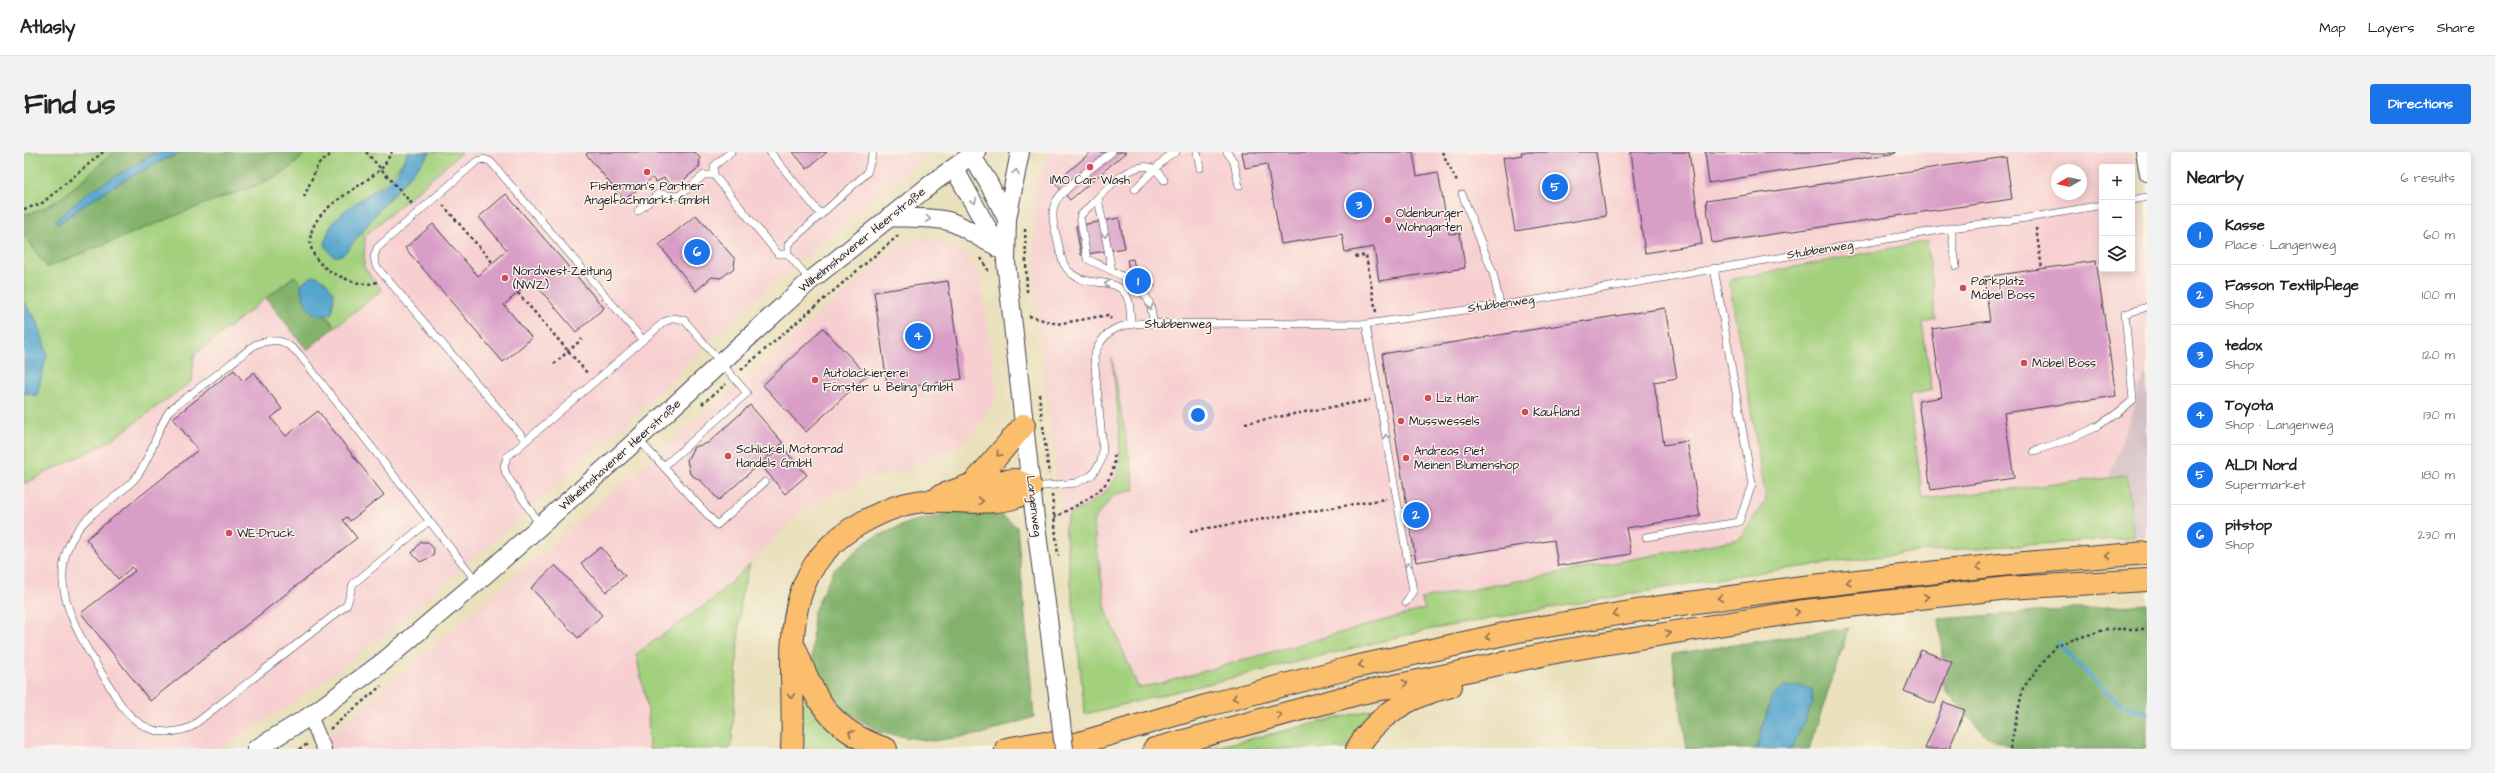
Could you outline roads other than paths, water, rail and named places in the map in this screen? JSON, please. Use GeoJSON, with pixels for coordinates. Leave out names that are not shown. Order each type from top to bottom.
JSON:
{"type":"FeatureCollection","features":[{"type":"Feature","properties":{"kind":"highway"},"geometry":{"type":"LineString","coordinates":[[973,484],[1024,425]]}},
{"type":"Feature","properties":{"kind":"highway"},"geometry":{"type":"LineString","coordinates":[[792,749],[793,726],[790,683],[795,609],[806,578],[822,554],[853,527],[868,519],[884,512],[928,500],[973,484],[1015,480],[1041,486]]}},
{"type":"Feature","properties":{"kind":"highway"},"geometry":{"type":"LineString","coordinates":[[928,500],[974,502],[1017,497],[1041,486]]}},
{"type":"Feature","properties":{"kind":"highway"},"geometry":{"type":"LineString","coordinates":[[1006,749],[1039,743],[1066,747],[1350,668],[1518,631],[1654,608],[1795,588],[2000,565],[2147,553]]}},
{"type":"Feature","properties":{"kind":"highway"},"geometry":{"type":"LineString","coordinates":[[1154,749],[1360,693],[1561,651],[1796,612],[2008,588],[2147,580]]}},
{"type":"Feature","properties":{"kind":"highway"},"geometry":{"type":"LineString","coordinates":[[793,644],[808,681],[820,704],[834,721],[850,734],[886,749]]}},
{"type":"Feature","properties":{"kind":"highway"},"geometry":{"type":"LineString","coordinates":[[1357,749],[1388,713],[1405,703],[1445,688],[1540,666],[1561,651]]}},
{"type":"Feature","properties":{"kind":"street","name":"Langenweg"},"geometry":{"type":"LineString","coordinates":[[1020,152],[1007,219],[1006,262],[1024,425],[1041,486],[1058,696],[1066,747]]}},
{"type":"Feature","properties":{"kind":"street"},"geometry":{"type":"LineString","coordinates":[[2143,152],[2147,174]]}},
{"type":"Feature","properties":{"kind":"street","name":"Langenweg"},"geometry":{"type":"LineString","coordinates":[[974,154],[1007,219]]}},
{"type":"Feature","properties":{"kind":"street","name":"Wilhelmshavener Heerstraße"},"geometry":{"type":"LineString","coordinates":[[256,749],[310,716],[383,662],[540,526],[810,281],[890,217],[974,154]]}},
{"type":"Feature","properties":{"kind":"street","name":"Langenweg"},"geometry":{"type":"LineString","coordinates":[[954,168],[1006,262]]}},
{"type":"Feature","properties":{"kind":"street"},"geometry":{"type":"LineString","coordinates":[[890,217],[949,221],[968,230],[987,243],[998,246]]}},
{"type":"Feature","properties":{"kind":"street"},"geometry":{"type":"LineString","coordinates":[[310,716],[324,749]]}},
{"type":"Feature","properties":{"kind":"lane"},"geometry":{"type":"LineString","coordinates":[[731,152],[714,166],[714,176],[778,254],[788,254]]}},
{"type":"Feature","properties":{"kind":"lane"},"geometry":{"type":"LineString","coordinates":[[770,152],[821,215]]}},
{"type":"Feature","properties":{"kind":"lane"},"geometry":{"type":"LineString","coordinates":[[810,281],[788,254],[788,244],[867,173],[872,152]]}},
{"type":"Feature","properties":{"kind":"lane"},"geometry":{"type":"LineString","coordinates":[[1112,152],[1063,193],[1055,203],[1053,218],[1062,261],[1068,270],[1087,282],[1116,285],[1124,291],[1129,301],[1131,324]]}},
{"type":"Feature","properties":{"kind":"lane"},"geometry":{"type":"LineString","coordinates":[[1135,189],[1167,154],[1176,152]]}},
{"type":"Feature","properties":{"kind":"lane"},"geometry":{"type":"LineString","coordinates":[[1198,152],[1200,168]]}},
{"type":"Feature","properties":{"kind":"lane"},"geometry":{"type":"LineString","coordinates":[[1228,152],[1234,162],[1239,186]]}},
{"type":"Feature","properties":{"kind":"lane"},"geometry":{"type":"LineString","coordinates":[[526,441],[385,277],[376,266],[374,257],[377,248],[477,161],[484,159],[491,162],[643,340]]}},
{"type":"Feature","properties":{"kind":"lane"},"geometry":{"type":"LineString","coordinates":[[1153,323],[1151,305],[1145,296],[1130,282],[1112,271],[1087,259],[1080,216],[1117,179],[1136,168],[1145,167],[1154,169],[1164,180]]}},
{"type":"Feature","properties":{"kind":"lane"},"geometry":{"type":"LineString","coordinates":[[638,211],[658,194],[680,196],[704,175],[714,176]]}},
{"type":"Feature","properties":{"kind":"lane"},"geometry":{"type":"LineString","coordinates":[[1462,194],[1493,273],[1500,304]]}},
{"type":"Feature","properties":{"kind":"lane"},"geometry":{"type":"LineString","coordinates":[[2135,199],[2147,197]]}},
{"type":"Feature","properties":{"kind":"lane"},"geometry":{"type":"LineString","coordinates":[[1098,198],[1112,271]]}},
{"type":"Feature","properties":{"kind":"lane","name":"Stubbenweg"},"geometry":{"type":"LineString","coordinates":[[1041,486],[1076,483],[1086,478],[1097,469],[1103,450],[1094,356],[1098,344],[1106,334],[1119,326],[1153,323],[1377,323],[1500,304],[1951,228],[2034,217],[2099,206]]}},
{"type":"Feature","properties":{"kind":"lane"},"geometry":{"type":"LineString","coordinates":[[1951,228],[1956,266]]}},
{"type":"Feature","properties":{"kind":"lane"},"geometry":{"type":"LineString","coordinates":[[1646,537],[1739,522],[1752,484],[1714,268]]}},
{"type":"Feature","properties":{"kind":"lane"},"geometry":{"type":"LineString","coordinates":[[2034,451],[2069,440],[2111,420],[2133,400],[2125,314],[2147,307]]}},
{"type":"Feature","properties":{"kind":"lane"},"geometry":{"type":"LineString","coordinates":[[540,526],[506,474],[504,466],[507,457],[664,322],[674,318],[684,320],[722,362],[747,393],[664,466]]}},
{"type":"Feature","properties":{"kind":"lane"},"geometry":{"type":"LineString","coordinates":[[1366,324],[1413,591],[1406,602]]}},
{"type":"Feature","properties":{"kind":"lane"},"geometry":{"type":"LineString","coordinates":[[429,521],[353,584],[347,605],[191,727],[177,732],[161,732],[145,727],[130,716],[118,701],[72,620],[64,599],[62,575],[66,552],[77,531],[92,514],[137,476],[168,412],[256,344],[272,340],[286,342],[299,354],[477,582]]}},
{"type":"Feature","properties":{"kind":"lane"},"geometry":{"type":"LineString","coordinates":[[638,438],[717,525],[765,482]]}},
{"type":"Feature","properties":{"kind":"water"},"geometry":{"type":"Polygon","coordinates":[[[157,152],[183,152],[166,159],[118,184],[58,224],[55,221],[87,193],[157,152]]]}},
{"type":"Feature","properties":{"kind":"water"},"geometry":{"type":"Polygon","coordinates":[[[408,152],[431,152],[379,210],[347,251],[340,256],[333,256],[325,246],[327,234],[332,224],[349,208],[388,182],[400,168],[408,152]]]}},
{"type":"Feature","properties":{"kind":"water"},"geometry":{"type":"Polygon","coordinates":[[[317,276],[326,282],[334,293],[332,313],[319,315],[314,313],[309,309],[303,298],[301,285],[310,277],[317,276]]]}},
{"type":"Feature","properties":{"kind":"water"},"geometry":{"type":"Polygon","coordinates":[[[24,302],[38,322],[47,354],[37,396],[24,393],[24,302]]]}},
{"type":"Feature","properties":{"kind":"water"},"geometry":{"type":"Polygon","coordinates":[[[1802,686],[1812,689],[1812,704],[1792,749],[1756,749],[1772,696],[1783,687],[1802,686]]]}},
{"type":"Feature","properties":{"kind":"waterway"},"geometry":{"type":"LineString","coordinates":[[2058,644],[2118,703],[2147,713]]}},
{"type":"Feature","properties":{"kind":"place","name":"IMO Car Wash"},"geometry":{"type":"Point","coordinates":[1090,167]}},
{"type":"Feature","properties":{"kind":"place","name":"Fisherman‘s Partner Angelfachmarkt GmbH"},"geometry":{"type":"Point","coordinates":[647,172]}},
{"type":"Feature","properties":{"kind":"place","name":"ALDI Nord"},"geometry":{"type":"Point","coordinates":[1555,187]}},
{"type":"Feature","properties":{"kind":"place","name":"tedox"},"geometry":{"type":"Point","coordinates":[1359,205]}},
{"type":"Feature","properties":{"kind":"place","name":"Oldenburger Wohngarten"},"geometry":{"type":"Point","coordinates":[1388,220]}},
{"type":"Feature","properties":{"kind":"place","name":"pitstop"},"geometry":{"type":"Point","coordinates":[697,252]}},
{"type":"Feature","properties":{"kind":"place","name":"Nordwest-Zeitung (NWZ)"},"geometry":{"type":"Point","coordinates":[505,278]}},
{"type":"Feature","properties":{"kind":"place","name":"Kasse"},"geometry":{"type":"Point","coordinates":[1138,281]}},
{"type":"Feature","properties":{"kind":"place","name":"Parkplatz Möbel Boss"},"geometry":{"type":"Point","coordinates":[1963,288]}},
{"type":"Feature","properties":{"kind":"place","name":"Toyota"},"geometry":{"type":"Point","coordinates":[918,336]}},
{"type":"Feature","properties":{"kind":"place","name":"Möbel Boss"},"geometry":{"type":"Point","coordinates":[2024,363]}},
{"type":"Feature","properties":{"kind":"place","name":"Autolackiererei Förster u. Beling GmbH"},"geometry":{"type":"Point","coordinates":[815,380]}},
{"type":"Feature","properties":{"kind":"place","name":"Liz Hair"},"geometry":{"type":"Point","coordinates":[1428,398]}},
{"type":"Feature","properties":{"kind":"place","name":"Kaufland"},"geometry":{"type":"Point","coordinates":[1525,412]}},
{"type":"Feature","properties":{"kind":"place","name":"Musswessels"},"geometry":{"type":"Point","coordinates":[1401,421]}},
{"type":"Feature","properties":{"kind":"place","name":"Schlickel Motorrad Handels GmbH"},"geometry":{"type":"Point","coordinates":[728,456]}},
{"type":"Feature","properties":{"kind":"place","name":"Andreas Piet Meinen Blumenshop"},"geometry":{"type":"Point","coordinates":[1406,458]}},
{"type":"Feature","properties":{"kind":"place","name":"Fasson Textilpflege"},"geometry":{"type":"Point","coordinates":[1416,515]}},
{"type":"Feature","properties":{"kind":"place","name":"WE-Druck"},"geometry":{"type":"Point","coordinates":[229,533]}}]}
